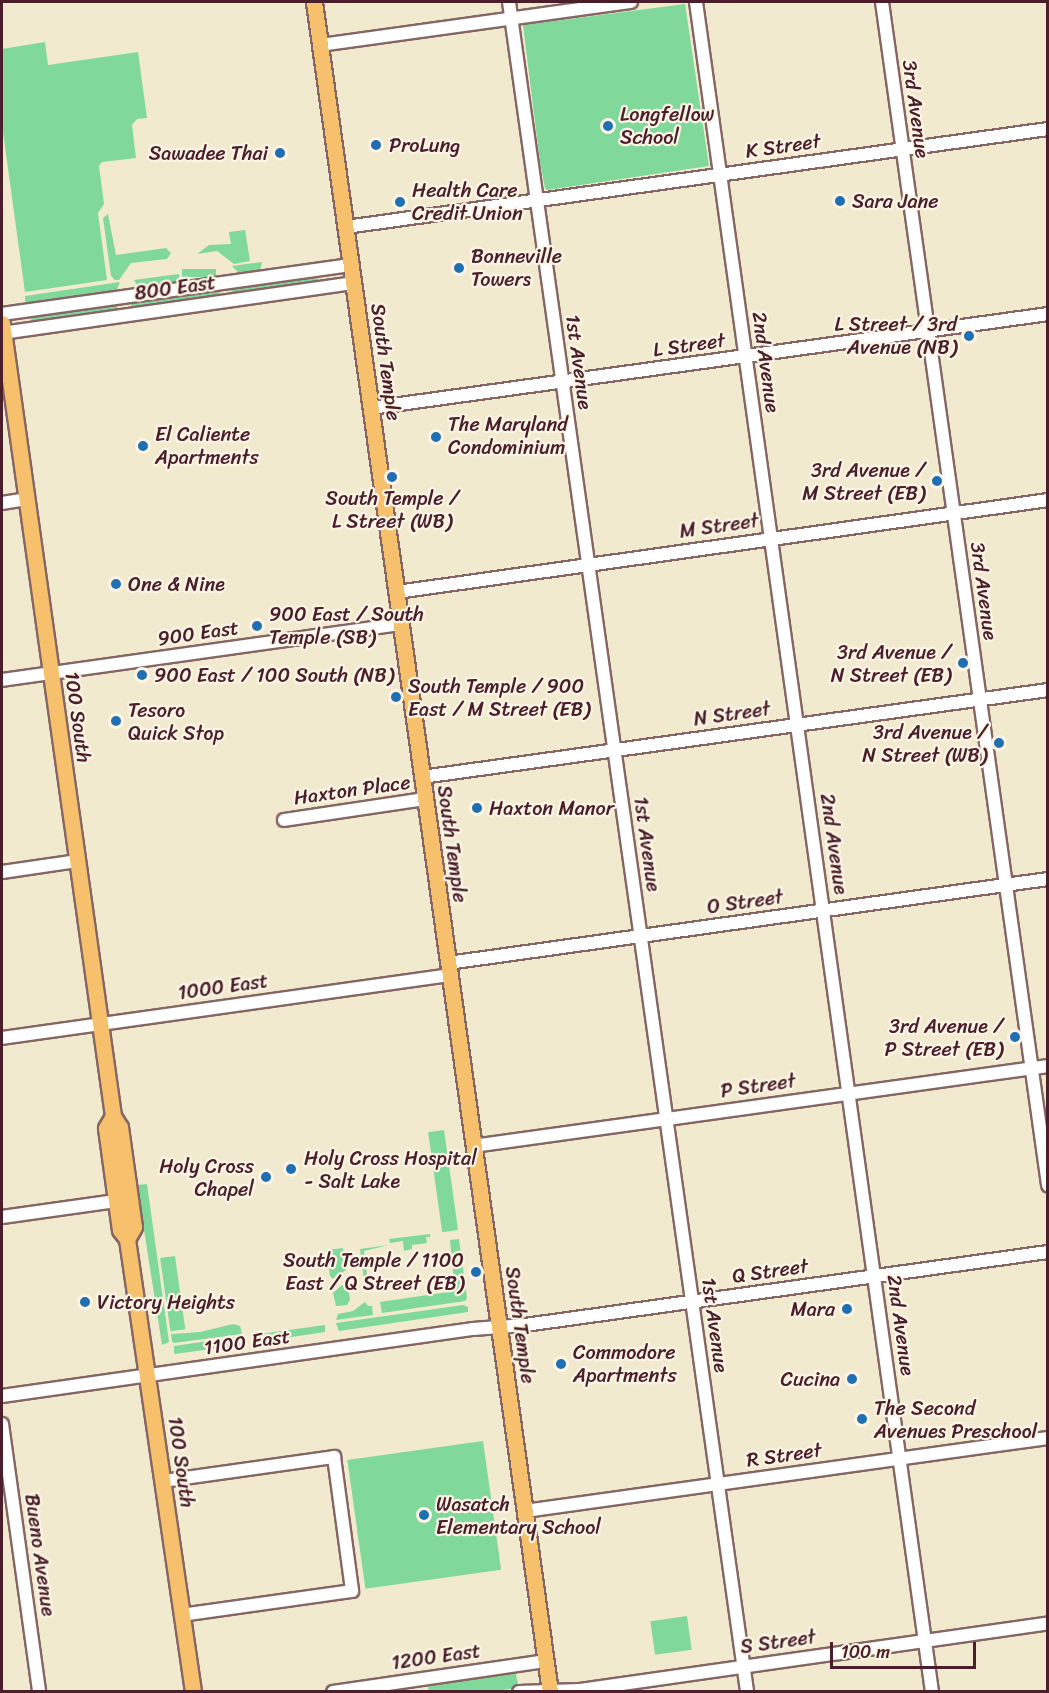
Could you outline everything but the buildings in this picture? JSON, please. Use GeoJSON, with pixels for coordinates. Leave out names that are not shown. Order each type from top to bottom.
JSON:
{"type":"FeatureCollection","features":[{"type":"Feature","properties":{"kind":"main road","name":"South Temple"},"geometry":{"type":"LineString","coordinates":[[314,2],[550,1690]]}},
{"type":"Feature","properties":{"kind":"main road","name":"100 South"},"geometry":{"type":"LineString","coordinates":[[2,329],[113,1116],[120,1127],[134,1227],[127,1239]]}},
{"type":"Feature","properties":{"kind":"main road","name":"100 South"},"geometry":{"type":"LineString","coordinates":[[113,1116],[106,1128],[120,1230],[127,1239],[193,1692]]}},
{"type":"Feature","properties":{"kind":"street","name":"1st Avenue"},"geometry":{"type":"LineString","coordinates":[[510,2],[747,1692]]}},
{"type":"Feature","properties":{"kind":"street"},"geometry":{"type":"LineString","coordinates":[[320,45],[631,2]]}},
{"type":"Feature","properties":{"kind":"street","name":"2nd Avenue"},"geometry":{"type":"LineString","coordinates":[[696,2],[932,1692]]}},
{"type":"Feature","properties":{"kind":"street","name":"3rd Avenue"},"geometry":{"type":"LineString","coordinates":[[882,2],[1047,1185]]}},
{"type":"Feature","properties":{"kind":"street","name":"K Street"},"geometry":{"type":"LineString","coordinates":[[346,227],[1047,129]]}},
{"type":"Feature","properties":{"kind":"street","name":"800 East"},"geometry":{"type":"LineString","coordinates":[[2,314],[351,265]]}},
{"type":"Feature","properties":{"kind":"street"},"geometry":{"type":"LineString","coordinates":[[226,282],[228,300]]}},
{"type":"Feature","properties":{"kind":"street","name":"800 East"},"geometry":{"type":"LineString","coordinates":[[2,329],[126,315],[354,283]]}},
{"type":"Feature","properties":{"kind":"street"},"geometry":{"type":"LineString","coordinates":[[124,297],[126,315]]}},
{"type":"Feature","properties":{"kind":"street","name":"L Street"},"geometry":{"type":"LineString","coordinates":[[371,408],[1047,314]]}},
{"type":"Feature","properties":{"kind":"street"},"geometry":{"type":"LineString","coordinates":[[2,503],[27,500]]}},
{"type":"Feature","properties":{"kind":"street","name":"M Street"},"geometry":{"type":"LineString","coordinates":[[397,591],[1047,500]]}},
{"type":"Feature","properties":{"kind":"street","name":"900 East"},"geometry":{"type":"LineString","coordinates":[[2,680],[401,624]]}},
{"type":"Feature","properties":{"kind":"street","name":"N Street"},"geometry":{"type":"LineString","coordinates":[[422,777],[1047,690]]}},
{"type":"Feature","properties":{"kind":"street","name":"Haxton Place"},"geometry":{"type":"LineString","coordinates":[[284,820],[425,799]]}},
{"type":"Feature","properties":{"kind":"street"},"geometry":{"type":"LineString","coordinates":[[2,872],[77,861]]}},
{"type":"Feature","properties":{"kind":"street","name":"O Street"},"geometry":{"type":"LineString","coordinates":[[449,969],[641,937],[1047,879]]}},
{"type":"Feature","properties":{"kind":"street","name":"1000 East"},"geometry":{"type":"LineString","coordinates":[[2,1038],[449,969]]}},
{"type":"Feature","properties":{"kind":"street","name":"P Street"},"geometry":{"type":"LineString","coordinates":[[473,1146],[1047,1066]]}},
{"type":"Feature","properties":{"kind":"street"},"geometry":{"type":"LineString","coordinates":[[2,1217],[116,1201]]}},
{"type":"Feature","properties":{"kind":"street","name":"Q Street"},"geometry":{"type":"LineString","coordinates":[[499,1329],[1047,1252]]}},
{"type":"Feature","properties":{"kind":"street","name":"1100 East"},"geometry":{"type":"LineString","coordinates":[[2,1396],[462,1330],[499,1329]]}},
{"type":"Feature","properties":{"kind":"street","name":"Bueno Avenue"},"geometry":{"type":"LineString","coordinates":[[2,1424],[39,1692]]}},
{"type":"Feature","properties":{"kind":"street","name":"R Street"},"geometry":{"type":"LineString","coordinates":[[525,1511],[1047,1438]]}},
{"type":"Feature","properties":{"kind":"street"},"geometry":{"type":"LineString","coordinates":[[163,1482],[334,1457],[352,1591],[182,1615]]}},
{"type":"Feature","properties":{"kind":"street","name":"S Street"},"geometry":{"type":"LineString","coordinates":[[550,1690],[580,1690],[1047,1623]]}},
{"type":"Feature","properties":{"kind":"street","name":"1200 East"},"geometry":{"type":"LineString","coordinates":[[333,1692],[545,1662]]}},
{"type":"Feature","properties":{"kind":"street"},"geometry":{"type":"LineString","coordinates":[[519,1692],[550,1690]]}},
{"type":"Feature","properties":{"kind":"green space"},"geometry":{"type":"Polygon","coordinates":[[[685,4],[709,166],[547,190],[540,162],[523,25],[685,4]]]}},
{"type":"Feature","properties":{"kind":"green space"},"geometry":{"type":"Polygon","coordinates":[[[45,42],[48,65],[138,52],[147,118],[137,119],[132,125],[136,158],[102,162],[99,166],[104,204],[98,213],[107,280],[25,292],[2,125],[2,49],[45,42]]]}},
{"type":"Feature","properties":{"kind":"green space"},"geometry":{"type":"Polygon","coordinates":[[[108,214],[116,255],[166,248],[171,253],[167,259],[131,263],[119,280],[115,280],[111,276],[103,218],[108,214]]]}},
{"type":"Feature","properties":{"kind":"green space"},"geometry":{"type":"Polygon","coordinates":[[[245,230],[250,261],[234,264],[217,251],[197,254],[209,245],[231,244],[229,232],[245,230]]]}},
{"type":"Feature","properties":{"kind":"green space"},"geometry":{"type":"Polygon","coordinates":[[[262,262],[260,270],[239,273],[232,266],[262,262]]]}},
{"type":"Feature","properties":{"kind":"green space"},"geometry":{"type":"Polygon","coordinates":[[[182,269],[216,269],[216,277],[182,277],[182,269]]]}},
{"type":"Feature","properties":{"kind":"green space"},"geometry":{"type":"Polygon","coordinates":[[[179,274],[180,282],[138,287],[134,280],[179,274]]]}},
{"type":"Feature","properties":{"kind":"green space"},"geometry":{"type":"Polygon","coordinates":[[[318,275],[318,283],[234,295],[231,291],[232,287],[318,275]]]}},
{"type":"Feature","properties":{"kind":"green space"},"geometry":{"type":"Polygon","coordinates":[[[120,282],[116,291],[27,303],[25,301],[25,296],[120,282]]]}},
{"type":"Feature","properties":{"kind":"green space"},"geometry":{"type":"Polygon","coordinates":[[[217,288],[220,293],[218,297],[133,308],[131,305],[133,300],[217,288]]]}},
{"type":"Feature","properties":{"kind":"green space"},"geometry":{"type":"Polygon","coordinates":[[[117,302],[118,312],[33,323],[31,319],[32,314],[117,302]]]}},
{"type":"Feature","properties":{"kind":"green space"},"geometry":{"type":"Polygon","coordinates":[[[444,1130],[458,1230],[442,1232],[428,1132],[444,1130]]]}},
{"type":"Feature","properties":{"kind":"green space"},"geometry":{"type":"Polygon","coordinates":[[[147,1184],[169,1342],[162,1345],[137,1185],[147,1184]]]}},
{"type":"Feature","properties":{"kind":"green space"},"geometry":{"type":"Polygon","coordinates":[[[430,1234],[430,1237],[426,1237],[427,1243],[412,1245],[412,1249],[404,1251],[403,1241],[390,1243],[389,1239],[430,1234]]]}},
{"type":"Feature","properties":{"kind":"green space"},"geometry":{"type":"Polygon","coordinates":[[[459,1239],[467,1298],[465,1301],[382,1313],[380,1302],[455,1291],[450,1240],[459,1239]]]}},
{"type":"Feature","properties":{"kind":"green space"},"geometry":{"type":"Polygon","coordinates":[[[389,1245],[364,1251],[368,1281],[364,1281],[360,1249],[389,1245]]]}},
{"type":"Feature","properties":{"kind":"green space"},"geometry":{"type":"Polygon","coordinates":[[[343,1248],[346,1270],[333,1279],[330,1276],[326,1250],[343,1248]]]}},
{"type":"Feature","properties":{"kind":"green space"},"geometry":{"type":"Polygon","coordinates":[[[175,1256],[185,1329],[170,1331],[160,1258],[175,1256]]]}},
{"type":"Feature","properties":{"kind":"green space"},"geometry":{"type":"Polygon","coordinates":[[[342,1285],[348,1287],[350,1300],[347,1305],[336,1306],[333,1293],[342,1285]]]}},
{"type":"Feature","properties":{"kind":"green space"},"geometry":{"type":"Polygon","coordinates":[[[365,1302],[368,1306],[372,1306],[373,1315],[336,1320],[338,1314],[353,1311],[365,1302]]]}},
{"type":"Feature","properties":{"kind":"green space"},"geometry":{"type":"Polygon","coordinates":[[[463,1305],[468,1307],[468,1312],[339,1331],[336,1323],[463,1305]]]}},
{"type":"Feature","properties":{"kind":"green space"},"geometry":{"type":"Polygon","coordinates":[[[233,1324],[240,1326],[242,1334],[174,1343],[172,1341],[171,1334],[200,1332],[233,1324]]]}},
{"type":"Feature","properties":{"kind":"green space"},"geometry":{"type":"Polygon","coordinates":[[[325,1325],[325,1332],[258,1342],[254,1340],[253,1335],[325,1325]]]}},
{"type":"Feature","properties":{"kind":"green space"},"geometry":{"type":"Polygon","coordinates":[[[242,1336],[240,1345],[175,1354],[174,1352],[174,1346],[242,1336]]]}},
{"type":"Feature","properties":{"kind":"green space","name":"Wasatch Elementary School"},"geometry":{"type":"Polygon","coordinates":[[[483,1441],[501,1570],[365,1589],[347,1460],[483,1441]]]}},
{"type":"Feature","properties":{"kind":"green space"},"geometry":{"type":"Polygon","coordinates":[[[687,1616],[692,1650],[655,1655],[650,1621],[687,1616]]]}},
{"type":"Feature","properties":{"kind":"green space"},"geometry":{"type":"Polygon","coordinates":[[[515,1670],[518,1684],[516,1688],[489,1692],[428,1691],[429,1682],[515,1670]]]}},
{"type":"Feature","properties":{"kind":"place","name":"Longfellow School"},"geometry":{"type":"Point","coordinates":[608,126]}},
{"type":"Feature","properties":{"kind":"place","name":"ProLung"},"geometry":{"type":"Point","coordinates":[376,145]}},
{"type":"Feature","properties":{"kind":"place","name":"Sawadee Thai"},"geometry":{"type":"Point","coordinates":[280,153]}},
{"type":"Feature","properties":{"kind":"place","name":"Sara Jane"},"geometry":{"type":"Point","coordinates":[840,201]}},
{"type":"Feature","properties":{"kind":"place","name":"Health Care Credit Union"},"geometry":{"type":"Point","coordinates":[400,202]}},
{"type":"Feature","properties":{"kind":"place","name":"Bonneville Towers"},"geometry":{"type":"Point","coordinates":[459,268]}},
{"type":"Feature","properties":{"kind":"place","name":"L Street / 3rd Avenue (NB)"},"geometry":{"type":"Point","coordinates":[969,336]}},
{"type":"Feature","properties":{"kind":"place","name":"The Maryland Condominium"},"geometry":{"type":"Point","coordinates":[436,437]}},
{"type":"Feature","properties":{"kind":"place","name":"El Caliente Apartments"},"geometry":{"type":"Point","coordinates":[143,446]}},
{"type":"Feature","properties":{"kind":"place","name":"South Temple / L Street (WB)"},"geometry":{"type":"Point","coordinates":[392,477]}},
{"type":"Feature","properties":{"kind":"place","name":"3rd Avenue / M Street (EB)"},"geometry":{"type":"Point","coordinates":[937,481]}},
{"type":"Feature","properties":{"kind":"place","name":"One & Nine"},"geometry":{"type":"Point","coordinates":[116,584]}},
{"type":"Feature","properties":{"kind":"place","name":"900 East / South Temple (SB)"},"geometry":{"type":"Point","coordinates":[257,626]}},
{"type":"Feature","properties":{"kind":"place","name":"3rd Avenue / N Street (EB)"},"geometry":{"type":"Point","coordinates":[963,663]}},
{"type":"Feature","properties":{"kind":"place","name":"900 East / 100 South (NB)"},"geometry":{"type":"Point","coordinates":[142,675]}},
{"type":"Feature","properties":{"kind":"place","name":"South Temple / 900 East / M Street (EB)"},"geometry":{"type":"Point","coordinates":[396,697]}},
{"type":"Feature","properties":{"kind":"place","name":"Tesoro Quick Stop"},"geometry":{"type":"Point","coordinates":[116,721]}},
{"type":"Feature","properties":{"kind":"place","name":"3rd Avenue / N Street (WB)"},"geometry":{"type":"Point","coordinates":[999,743]}},
{"type":"Feature","properties":{"kind":"place","name":"Haxton Manor"},"geometry":{"type":"Point","coordinates":[477,808]}},
{"type":"Feature","properties":{"kind":"place","name":"3rd Avenue / P Street (EB)"},"geometry":{"type":"Point","coordinates":[1015,1037]}},
{"type":"Feature","properties":{"kind":"place","name":"Holy Cross Hospital - Salt Lake"},"geometry":{"type":"Point","coordinates":[291,1169]}},
{"type":"Feature","properties":{"kind":"place","name":"Holy Cross Chapel"},"geometry":{"type":"Point","coordinates":[266,1177]}},
{"type":"Feature","properties":{"kind":"place","name":"South Temple / 1100 East / Q Street (EB)"},"geometry":{"type":"Point","coordinates":[476,1272]}},
{"type":"Feature","properties":{"kind":"place","name":"Victory Heights"},"geometry":{"type":"Point","coordinates":[85,1302]}},
{"type":"Feature","properties":{"kind":"place","name":"Mara"},"geometry":{"type":"Point","coordinates":[847,1309]}},
{"type":"Feature","properties":{"kind":"place","name":"Commodore Apartments"},"geometry":{"type":"Point","coordinates":[561,1364]}},
{"type":"Feature","properties":{"kind":"place","name":"Cucina"},"geometry":{"type":"Point","coordinates":[852,1379]}},
{"type":"Feature","properties":{"kind":"place","name":"The Second Avenues Preschool"},"geometry":{"type":"Point","coordinates":[862,1419]}},
{"type":"Feature","properties":{"kind":"place","name":"Wasatch Elementary School"},"geometry":{"type":"Point","coordinates":[424,1515]}}]}
